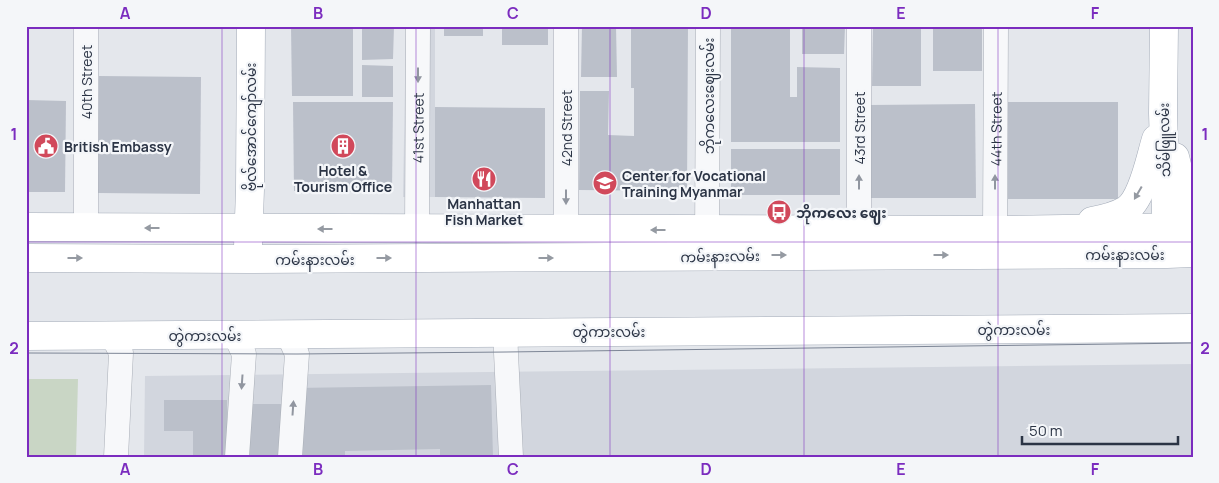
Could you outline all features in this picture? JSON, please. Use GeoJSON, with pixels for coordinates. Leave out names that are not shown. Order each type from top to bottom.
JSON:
{"type":"FeatureCollection","features":[{"type":"Feature","properties":{"kind":"main road","name":"ဗိုလ်အောင်ကျော်လမ်း"},"geometry":{"type":"LineString","coordinates":[[248,228],[251,26]]}},
{"type":"Feature","properties":{"kind":"main road","name":"သိမ်ဖြူလမ်း"},"geometry":{"type":"LineString","coordinates":[[1164,26],[1163,113],[1166,227],[1180,254]]}},
{"type":"Feature","properties":{"kind":"main road"},"geometry":{"type":"LineString","coordinates":[[1163,113],[1184,193],[1193,210]]}},
{"type":"Feature","properties":{"kind":"main road"},"geometry":{"type":"LineString","coordinates":[[1028,230],[1103,219],[1127,210],[1140,191],[1163,113]]}},
{"type":"Feature","properties":{"kind":"main road"},"geometry":{"type":"LineString","coordinates":[[201,228],[236,215],[250,189]]}},
{"type":"Feature","properties":{"kind":"main road"},"geometry":{"type":"LineString","coordinates":[[250,189],[263,214],[294,229]]}},
{"type":"Feature","properties":{"kind":"main road","name":"ကမ်းနားလမ်း"},"geometry":{"type":"LineString","coordinates":[[26,227],[566,230],[707,243],[1180,254]]}},
{"type":"Feature","properties":{"kind":"main road","name":"ကမ်းနားလမ်း"},"geometry":{"type":"LineString","coordinates":[[26,258],[248,259],[707,243],[859,230],[1028,230],[1193,227]]}},
{"type":"Feature","properties":{"kind":"main road"},"geometry":{"type":"LineString","coordinates":[[248,228],[248,259]]}},
{"type":"Feature","properties":{"kind":"main road","name":"တွဲကားလမ်း"},"geometry":{"type":"LineString","coordinates":[[26,336],[1193,328]]}},
{"type":"Feature","properties":{"kind":"street","name":"40th Street"},"geometry":{"type":"LineString","coordinates":[[86,26],[86,228]]}},
{"type":"Feature","properties":{"kind":"street","name":"41st Street"},"geometry":{"type":"LineString","coordinates":[[417,230],[418,26]]}},
{"type":"Feature","properties":{"kind":"street","name":"42nd Street"},"geometry":{"type":"LineString","coordinates":[[566,26],[566,230]]}},
{"type":"Feature","properties":{"kind":"street","name":"ဘိုကလေးဈေးလမ်း"},"geometry":{"type":"LineString","coordinates":[[707,243],[708,26]]}},
{"type":"Feature","properties":{"kind":"street","name":"43rd Street"},"geometry":{"type":"LineString","coordinates":[[859,26],[859,230]]}},
{"type":"Feature","properties":{"kind":"street","name":"44th Street"},"geometry":{"type":"LineString","coordinates":[[995,230],[996,26]]}},
{"type":"Feature","properties":{"kind":"street"},"geometry":{"type":"LineString","coordinates":[[505,332],[511,457]]}},
{"type":"Feature","properties":{"kind":"street"},"geometry":{"type":"LineString","coordinates":[[288,334],[296,354],[290,457]]}},
{"type":"Feature","properties":{"kind":"street"},"geometry":{"type":"LineString","coordinates":[[112,335],[121,353],[116,457]]}},
{"type":"Feature","properties":{"kind":"street"},"geometry":{"type":"LineString","coordinates":[[235,335],[244,354],[237,457]]}},
{"type":"Feature","properties":{"kind":"shaded area"},"geometry":{"type":"Polygon","coordinates":[[[406,26],[435,26],[435,197],[403,197],[406,26]]]}},
{"type":"Feature","properties":{"kind":"shaded area"},"geometry":{"type":"Polygon","coordinates":[[[1193,364],[1193,457],[144,457],[145,376],[1193,364]]]}},
{"type":"Feature","properties":{"kind":"green space"},"geometry":{"type":"Polygon","coordinates":[[[26,379],[78,379],[76,457],[26,457],[26,379]]]}},
{"type":"Feature","properties":{"kind":"building"},"geometry":{"type":"Polygon","coordinates":[[[291,26],[353,26],[353,96],[292,96],[291,26]]]}},
{"type":"Feature","properties":{"kind":"building"},"geometry":{"type":"Polygon","coordinates":[[[362,26],[394,26],[393,59],[362,60],[362,26]]]}},
{"type":"Feature","properties":{"kind":"building"},"geometry":{"type":"Polygon","coordinates":[[[444,26],[483,26],[483,36],[444,36],[444,26]]]}},
{"type":"Feature","properties":{"kind":"building"},"geometry":{"type":"Polygon","coordinates":[[[502,26],[548,26],[548,45],[502,45],[502,26]]]}},
{"type":"Feature","properties":{"kind":"building"},"geometry":{"type":"Polygon","coordinates":[[[582,26],[616,26],[617,77],[581,77],[582,26]]]}},
{"type":"Feature","properties":{"kind":"building"},"geometry":{"type":"Polygon","coordinates":[[[631,26],[688,26],[687,191],[579,190],[580,91],[609,91],[608,135],[634,136],[634,88],[631,88],[631,26]]]}},
{"type":"Feature","properties":{"kind":"building"},"geometry":{"type":"Polygon","coordinates":[[[731,26],[790,26],[790,97],[797,97],[797,67],[840,68],[840,142],[731,142],[731,26]]]}},
{"type":"Feature","properties":{"kind":"building"},"geometry":{"type":"Polygon","coordinates":[[[802,26],[845,26],[844,54],[802,54],[802,26]]]}},
{"type":"Feature","properties":{"kind":"building"},"geometry":{"type":"Polygon","coordinates":[[[873,26],[921,26],[921,86],[872,86],[873,26]]]}},
{"type":"Feature","properties":{"kind":"building"},"geometry":{"type":"Polygon","coordinates":[[[933,26],[982,26],[982,71],[933,71],[933,26]]]}},
{"type":"Feature","properties":{"kind":"building"},"geometry":{"type":"Polygon","coordinates":[[[362,65],[393,66],[393,97],[362,97],[362,65]]]}},
{"type":"Feature","properties":{"kind":"building"},"geometry":{"type":"Polygon","coordinates":[[[99,76],[201,77],[200,194],[98,193],[99,76]]]}},
{"type":"Feature","properties":{"kind":"building","name":"British Embassy"},"geometry":{"type":"Polygon","coordinates":[[[26,100],[66,101],[65,192],[26,192],[26,100]]]}},
{"type":"Feature","properties":{"kind":"building","name":"Hotel & Tourism Office"},"geometry":{"type":"Polygon","coordinates":[[[293,102],[393,102],[392,192],[294,191],[293,102]]]}},
{"type":"Feature","properties":{"kind":"building"},"geometry":{"type":"Polygon","coordinates":[[[1008,102],[1118,102],[1118,199],[1008,199],[1008,102]]]}},
{"type":"Feature","properties":{"kind":"building"},"geometry":{"type":"Polygon","coordinates":[[[975,104],[976,198],[871,198],[870,105],[975,104]]]}},
{"type":"Feature","properties":{"kind":"building"},"geometry":{"type":"Polygon","coordinates":[[[435,107],[545,108],[545,198],[435,197],[435,107]]]}},
{"type":"Feature","properties":{"kind":"building"},"geometry":{"type":"Polygon","coordinates":[[[731,149],[840,149],[840,195],[731,195],[731,149]]]}},
{"type":"Feature","properties":{"kind":"building"},"geometry":{"type":"Polygon","coordinates":[[[491,385],[493,457],[440,457],[440,449],[345,451],[345,457],[296,457],[295,388],[491,385]]]}},
{"type":"Feature","properties":{"kind":"building"},"geometry":{"type":"Polygon","coordinates":[[[164,400],[227,400],[228,457],[193,457],[193,431],[164,431],[164,400]]]}},
{"type":"Feature","properties":{"kind":"building"},"geometry":{"type":"Polygon","coordinates":[[[247,404],[282,404],[281,457],[247,457],[247,404]]]}},
{"type":"Feature","properties":{"kind":"tram line"},"geometry":{"type":"LineString","coordinates":[[26,353],[297,354],[1193,343]]}},
{"type":"Feature","properties":{"kind":"place","name":"British Embassy"},"geometry":{"type":"Point","coordinates":[46,146]}},
{"type":"Feature","properties":{"kind":"place","name":"Hotel & Tourism Office"},"geometry":{"type":"Point","coordinates":[343,146]}},
{"type":"Feature","properties":{"kind":"place","name":"Manhattan Fish Market"},"geometry":{"type":"Point","coordinates":[484,179]}},
{"type":"Feature","properties":{"kind":"place","name":"Center for Vocational Training Myanmar"},"geometry":{"type":"Point","coordinates":[605,183]}},
{"type":"Feature","properties":{"kind":"place","name":"ဘိုကလေး ဈေး"},"geometry":{"type":"Point","coordinates":[779,212]}}]}
